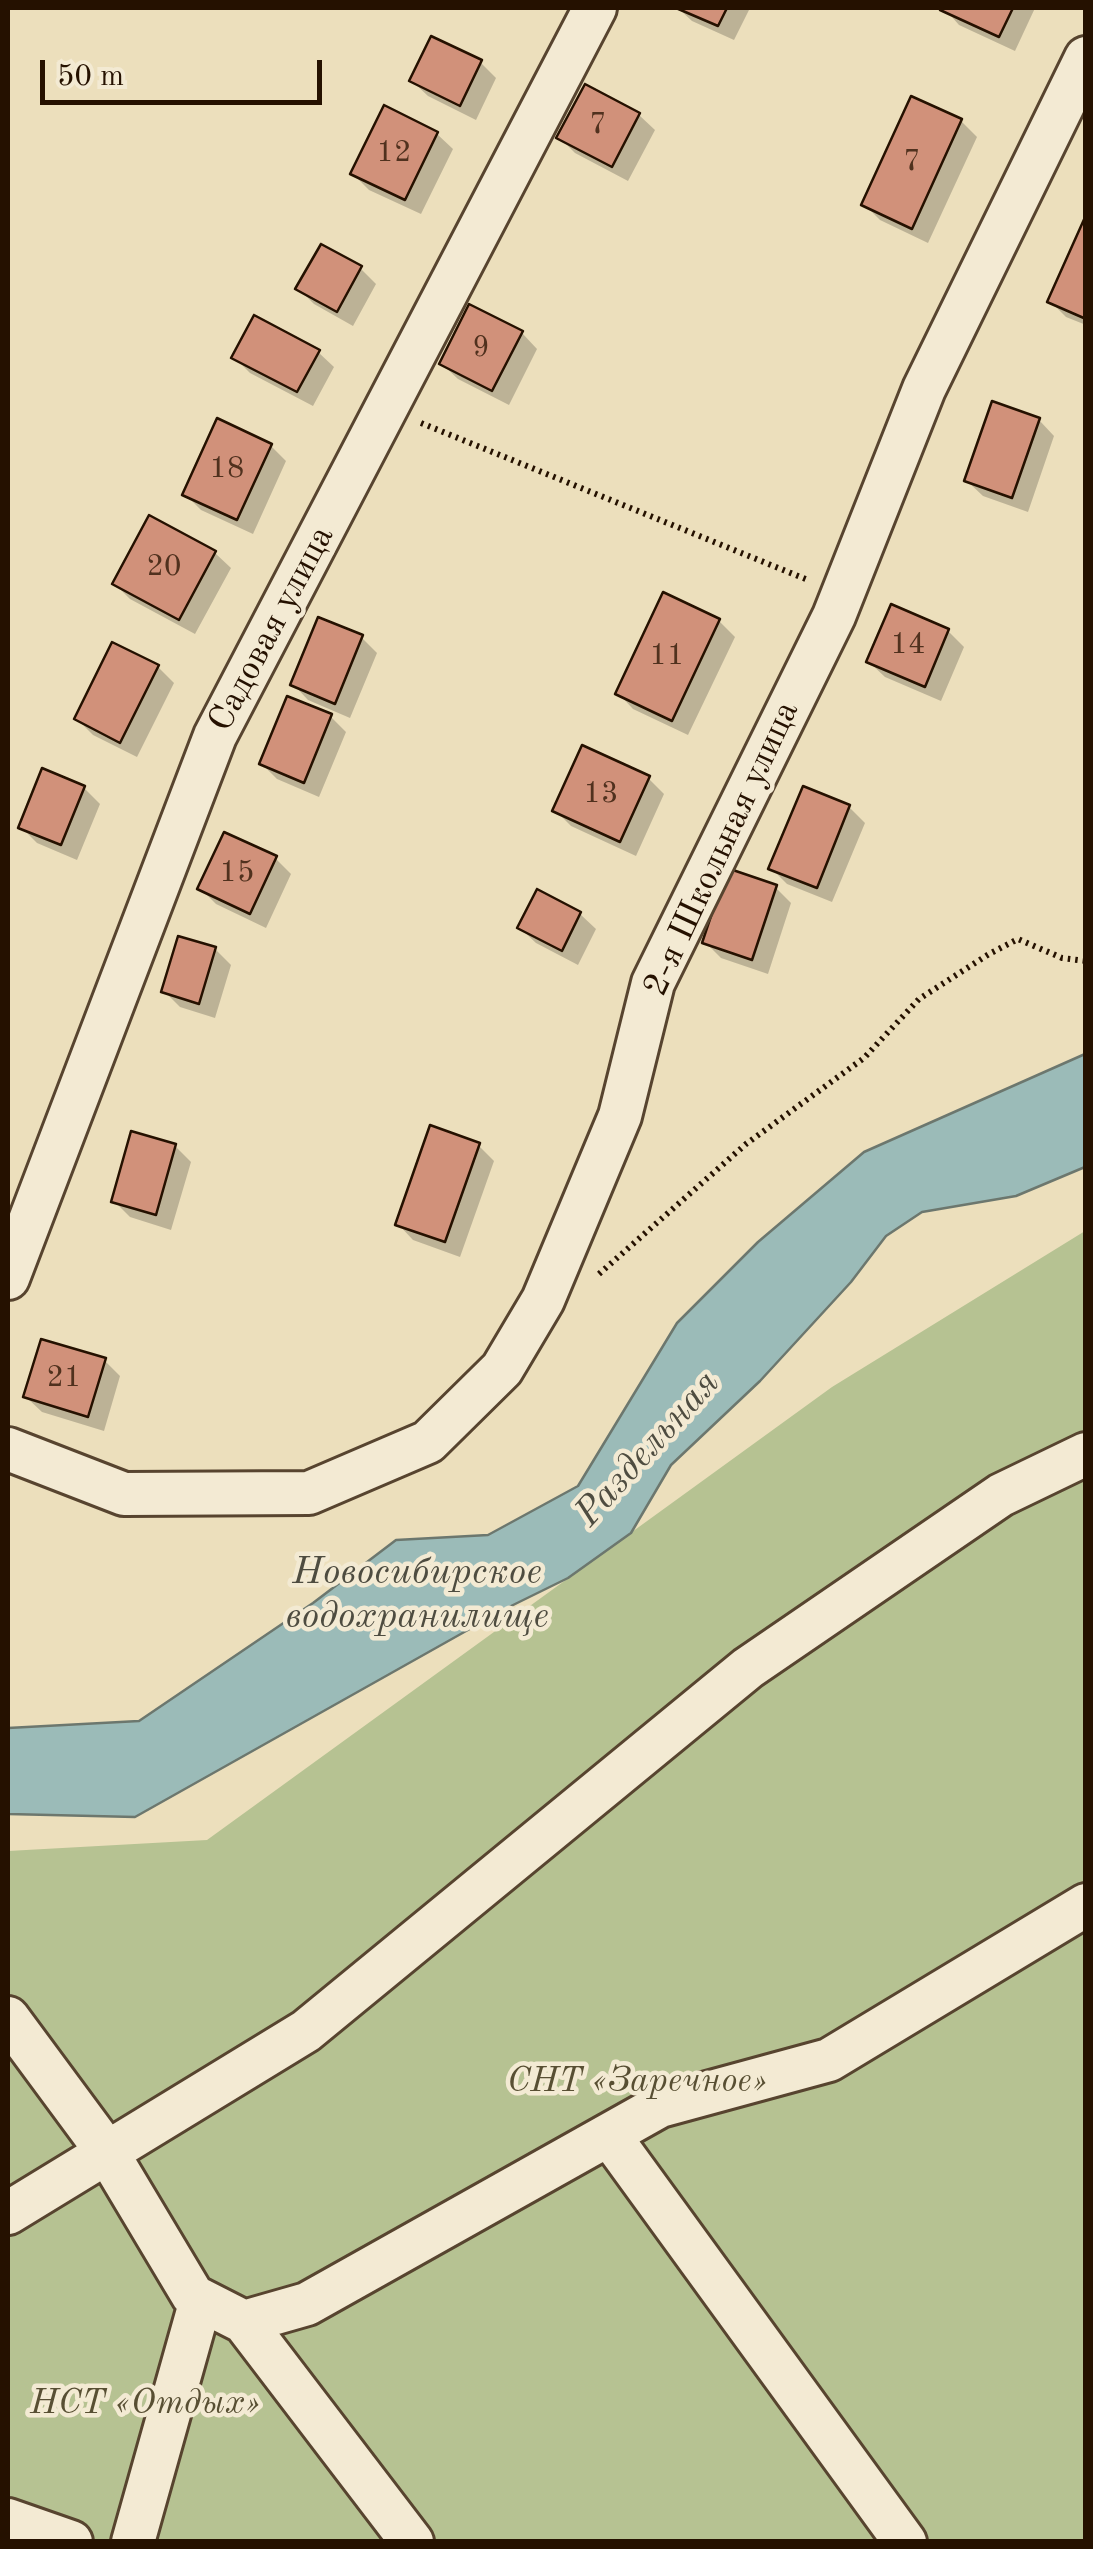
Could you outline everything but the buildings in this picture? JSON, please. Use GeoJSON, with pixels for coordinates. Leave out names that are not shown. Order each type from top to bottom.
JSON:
{"type":"FeatureCollection","features":[{"type":"Feature","properties":{"kind":"street","name":"Садовая улица"},"geometry":{"type":"LineString","coordinates":[[8,1277],[214,736],[388,410],[594,8]]}},
{"type":"Feature","properties":{"kind":"street","name":"2-я Школьная улица"},"geometry":{"type":"LineString","coordinates":[[8,1450],[124,1494],[309,1492],[428,1442],[502,1369],[543,1300],[620,1116],[653,984],[842,594],[924,389],[1086,58]]}},
{"type":"Feature","properties":{"kind":"street"},"geometry":{"type":"LineString","coordinates":[[8,2213],[306,2031],[748,1668],[1001,1495],[1086,1454]]}},
{"type":"Feature","properties":{"kind":"street"},"geometry":{"type":"LineString","coordinates":[[244,2322],[307,2304],[660,2106],[829,2060],[1086,1905]]}},
{"type":"Feature","properties":{"kind":"street"},"geometry":{"type":"LineString","coordinates":[[8,2018],[107,2152],[193,2296],[244,2322],[412,2542]]}},
{"type":"Feature","properties":{"kind":"street"},"geometry":{"type":"LineString","coordinates":[[609,2135],[905,2542]]}},
{"type":"Feature","properties":{"kind":"street"},"geometry":{"type":"LineString","coordinates":[[133,2541],[202,2300]]}},
{"type":"Feature","properties":{"kind":"street"},"geometry":{"type":"LineString","coordinates":[[8,2520],[71,2542]]}},
{"type":"Feature","properties":{"kind":"path"},"geometry":{"type":"LineString","coordinates":[[388,410],[842,594]]}},
{"type":"Feature","properties":{"kind":"path"},"geometry":{"type":"LineString","coordinates":[[597,1276],[746,1144],[864,1058],[919,999],[1018,939],[1062,958],[1086,961]]}},
{"type":"Feature","properties":{"kind":"green space","name":"СНТ «Заречное»"},"geometry":{"type":"Polygon","coordinates":[[[1085,1231],[1085,2541],[8,2542],[8,1851],[207,1840],[832,1387],[1085,1231]]]}},
{"type":"Feature","properties":{"kind":"water","name":"Новосибирское водохранилище"},"geometry":{"type":"Polygon","coordinates":[[[1085,1054],[1085,1167],[1016,1196],[922,1212],[886,1236],[851,1282],[760,1381],[671,1465],[631,1533],[568,1578],[507,1608],[135,1817],[8,1814],[8,1728],[139,1721],[313,1603],[396,1540],[488,1535],[578,1486],[677,1323],[758,1242],[864,1152],[1085,1054]]]}},
{"type":"Feature","properties":{"kind":"water label","name":"Раздельная"},"geometry":{"type":"Point","coordinates":[648,1449]}},
{"type":"Feature","properties":{"kind":"park label","name":"НСТ «Отдых»"},"geometry":{"type":"Point","coordinates":[145,2404]}}]}
